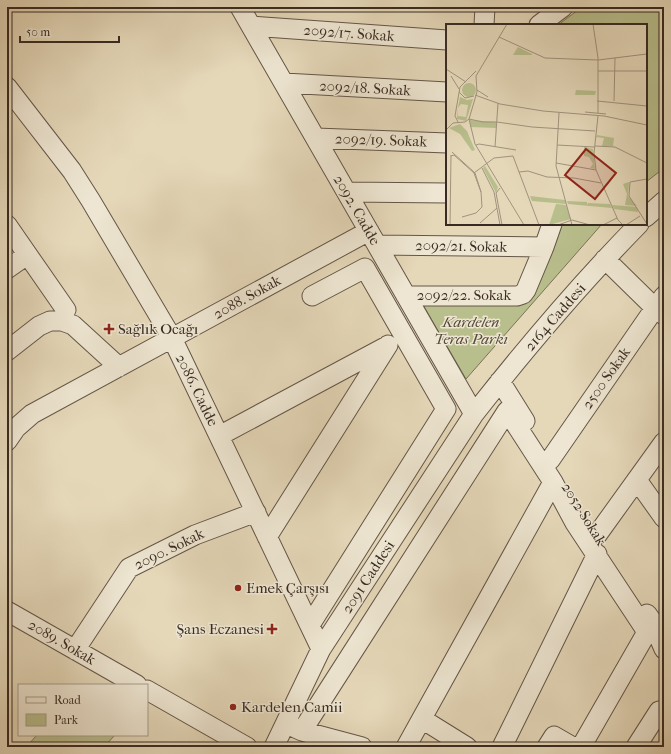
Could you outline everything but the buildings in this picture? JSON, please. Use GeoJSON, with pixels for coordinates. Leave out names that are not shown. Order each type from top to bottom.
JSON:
{"type":"FeatureCollection","features":[{"type":"Feature","properties":{"kind":"street","name":"2092. Cadde"},"geometry":{"type":"LineString","coordinates":[[240,7],[474,414]]}},
{"type":"Feature","properties":{"kind":"street"},"geometry":{"type":"LineString","coordinates":[[484,24],[485,7]]}},
{"type":"Feature","properties":{"kind":"street"},"geometry":{"type":"LineString","coordinates":[[540,24],[563,7]]}},
{"type":"Feature","properties":{"kind":"street","name":"2092/17. Sokak"},"geometry":{"type":"LineString","coordinates":[[251,26],[446,40]]}},
{"type":"Feature","properties":{"kind":"street","name":"2092/18. Sokak"},"geometry":{"type":"LineString","coordinates":[[284,83],[446,92]]}},
{"type":"Feature","properties":{"kind":"street","name":"2086. Cadde"},"geometry":{"type":"LineString","coordinates":[[7,86],[72,171],[172,338],[321,649]]}},
{"type":"Feature","properties":{"kind":"street","name":"2092/19. Sokak"},"geometry":{"type":"LineString","coordinates":[[316,138],[446,143]]}},
{"type":"Feature","properties":{"kind":"street"},"geometry":{"type":"LineString","coordinates":[[347,192],[446,194]]}},
{"type":"Feature","properties":{"kind":"street"},"geometry":{"type":"LineString","coordinates":[[647,216],[664,200]]}},
{"type":"Feature","properties":{"kind":"street"},"geometry":{"type":"LineString","coordinates":[[7,225],[66,310]]}},
{"type":"Feature","properties":{"kind":"street"},"geometry":{"type":"LineString","coordinates":[[544,248],[552,225]]}},
{"type":"Feature","properties":{"kind":"street","name":"2164 Caddesi"},"geometry":{"type":"LineString","coordinates":[[474,414],[500,381],[605,259],[638,225]]}},
{"type":"Feature","properties":{"kind":"street","name":"2088. Sokak"},"geometry":{"type":"LineString","coordinates":[[7,441],[16,428],[32,414],[172,338],[373,238]]}},
{"type":"Feature","properties":{"kind":"street","name":"2092/21. Sokak"},"geometry":{"type":"LineString","coordinates":[[373,238],[544,248]]}},
{"type":"Feature","properties":{"kind":"street","name":"2092/22. Sokak"},"geometry":{"type":"LineString","coordinates":[[406,296],[517,296],[526,290],[544,248]]}},
{"type":"Feature","properties":{"kind":"street"},"geometry":{"type":"LineString","coordinates":[[7,269],[27,255]]}},
{"type":"Feature","properties":{"kind":"street"},"geometry":{"type":"LineString","coordinates":[[605,259],[661,306]]}},
{"type":"Feature","properties":{"kind":"street"},"geometry":{"type":"LineString","coordinates":[[310,624],[446,409],[406,336],[365,268],[312,296]]}},
{"type":"Feature","properties":{"kind":"street","name":"2500 Sokak"},"geometry":{"type":"LineString","coordinates":[[550,460],[661,306]]}},
{"type":"Feature","properties":{"kind":"street"},"geometry":{"type":"LineString","coordinates":[[7,351],[39,326],[50,321],[62,321],[74,325],[119,367]]}},
{"type":"Feature","properties":{"kind":"street"},"geometry":{"type":"LineString","coordinates":[[218,436],[406,336]]}},
{"type":"Feature","properties":{"kind":"street"},"geometry":{"type":"LineString","coordinates":[[267,537],[388,345]]}},
{"type":"Feature","properties":{"kind":"street","name":"2052 Sokak"},"geometry":{"type":"LineString","coordinates":[[500,381],[652,621],[664,649]]}},
{"type":"Feature","properties":{"kind":"street"},"geometry":{"type":"LineString","coordinates":[[362,747],[294,727],[507,411],[553,482],[575,523],[597,554],[647,632],[581,747]]}},
{"type":"Feature","properties":{"kind":"street","name":"2091 Caddesi"},"geometry":{"type":"LineString","coordinates":[[274,747],[294,727],[321,649],[474,414]]}},
{"type":"Feature","properties":{"kind":"street"},"geometry":{"type":"LineString","coordinates":[[597,535],[664,442]]}},
{"type":"Feature","properties":{"kind":"street"},"geometry":{"type":"LineString","coordinates":[[637,480],[664,518]]}},
{"type":"Feature","properties":{"kind":"street"},"geometry":{"type":"LineString","coordinates":[[406,747],[553,482]]}},
{"type":"Feature","properties":{"kind":"street","name":"2090. Sokak"},"geometry":{"type":"LineString","coordinates":[[75,650],[129,568],[195,535],[256,512]]}},
{"type":"Feature","properties":{"kind":"street"},"geometry":{"type":"LineString","coordinates":[[502,747],[597,554]]}},
{"type":"Feature","properties":{"kind":"street","name":"2089. Sokak"},"geometry":{"type":"LineString","coordinates":[[7,611],[136,684]]}},
{"type":"Feature","properties":{"kind":"street"},"geometry":{"type":"LineString","coordinates":[[148,691],[247,747]]}},
{"type":"Feature","properties":{"kind":"street"},"geometry":{"type":"LineString","coordinates":[[636,747],[659,711]]}},
{"type":"Feature","properties":{"kind":"street"},"geometry":{"type":"LineString","coordinates":[[422,719],[467,747]]}},
{"type":"Feature","properties":{"kind":"street"},"geometry":{"type":"LineString","coordinates":[[547,747],[554,736],[573,747]]}},
{"type":"Feature","properties":{"kind":"green space"},"geometry":{"type":"Polygon","coordinates":[[[582,7],[664,7],[664,168],[647,181],[647,24],[559,24],[582,7]]]}},
{"type":"Feature","properties":{"kind":"green space","name":"Kardelen Teras Parkı"},"geometry":{"type":"Polygon","coordinates":[[[558,225],[601,225],[466,379],[422,303],[524,298],[541,279],[558,225]]]}},
{"type":"Feature","properties":{"kind":"green space"},"geometry":{"type":"Polygon","coordinates":[[[36,736],[114,736],[104,747],[26,747],[36,736]]]}},
{"type":"Feature","properties":{"kind":"place","name":"Sağlık Ocağı"},"geometry":{"type":"Point","coordinates":[109,329]}},
{"type":"Feature","properties":{"kind":"place","name":"Emek Çarşısı"},"geometry":{"type":"Point","coordinates":[238,588]}},
{"type":"Feature","properties":{"kind":"place","name":"Şans Eczanesi"},"geometry":{"type":"Point","coordinates":[272,629]}},
{"type":"Feature","properties":{"kind":"place","name":"Kardelen Camii"},"geometry":{"type":"Point","coordinates":[233,707]}}]}
